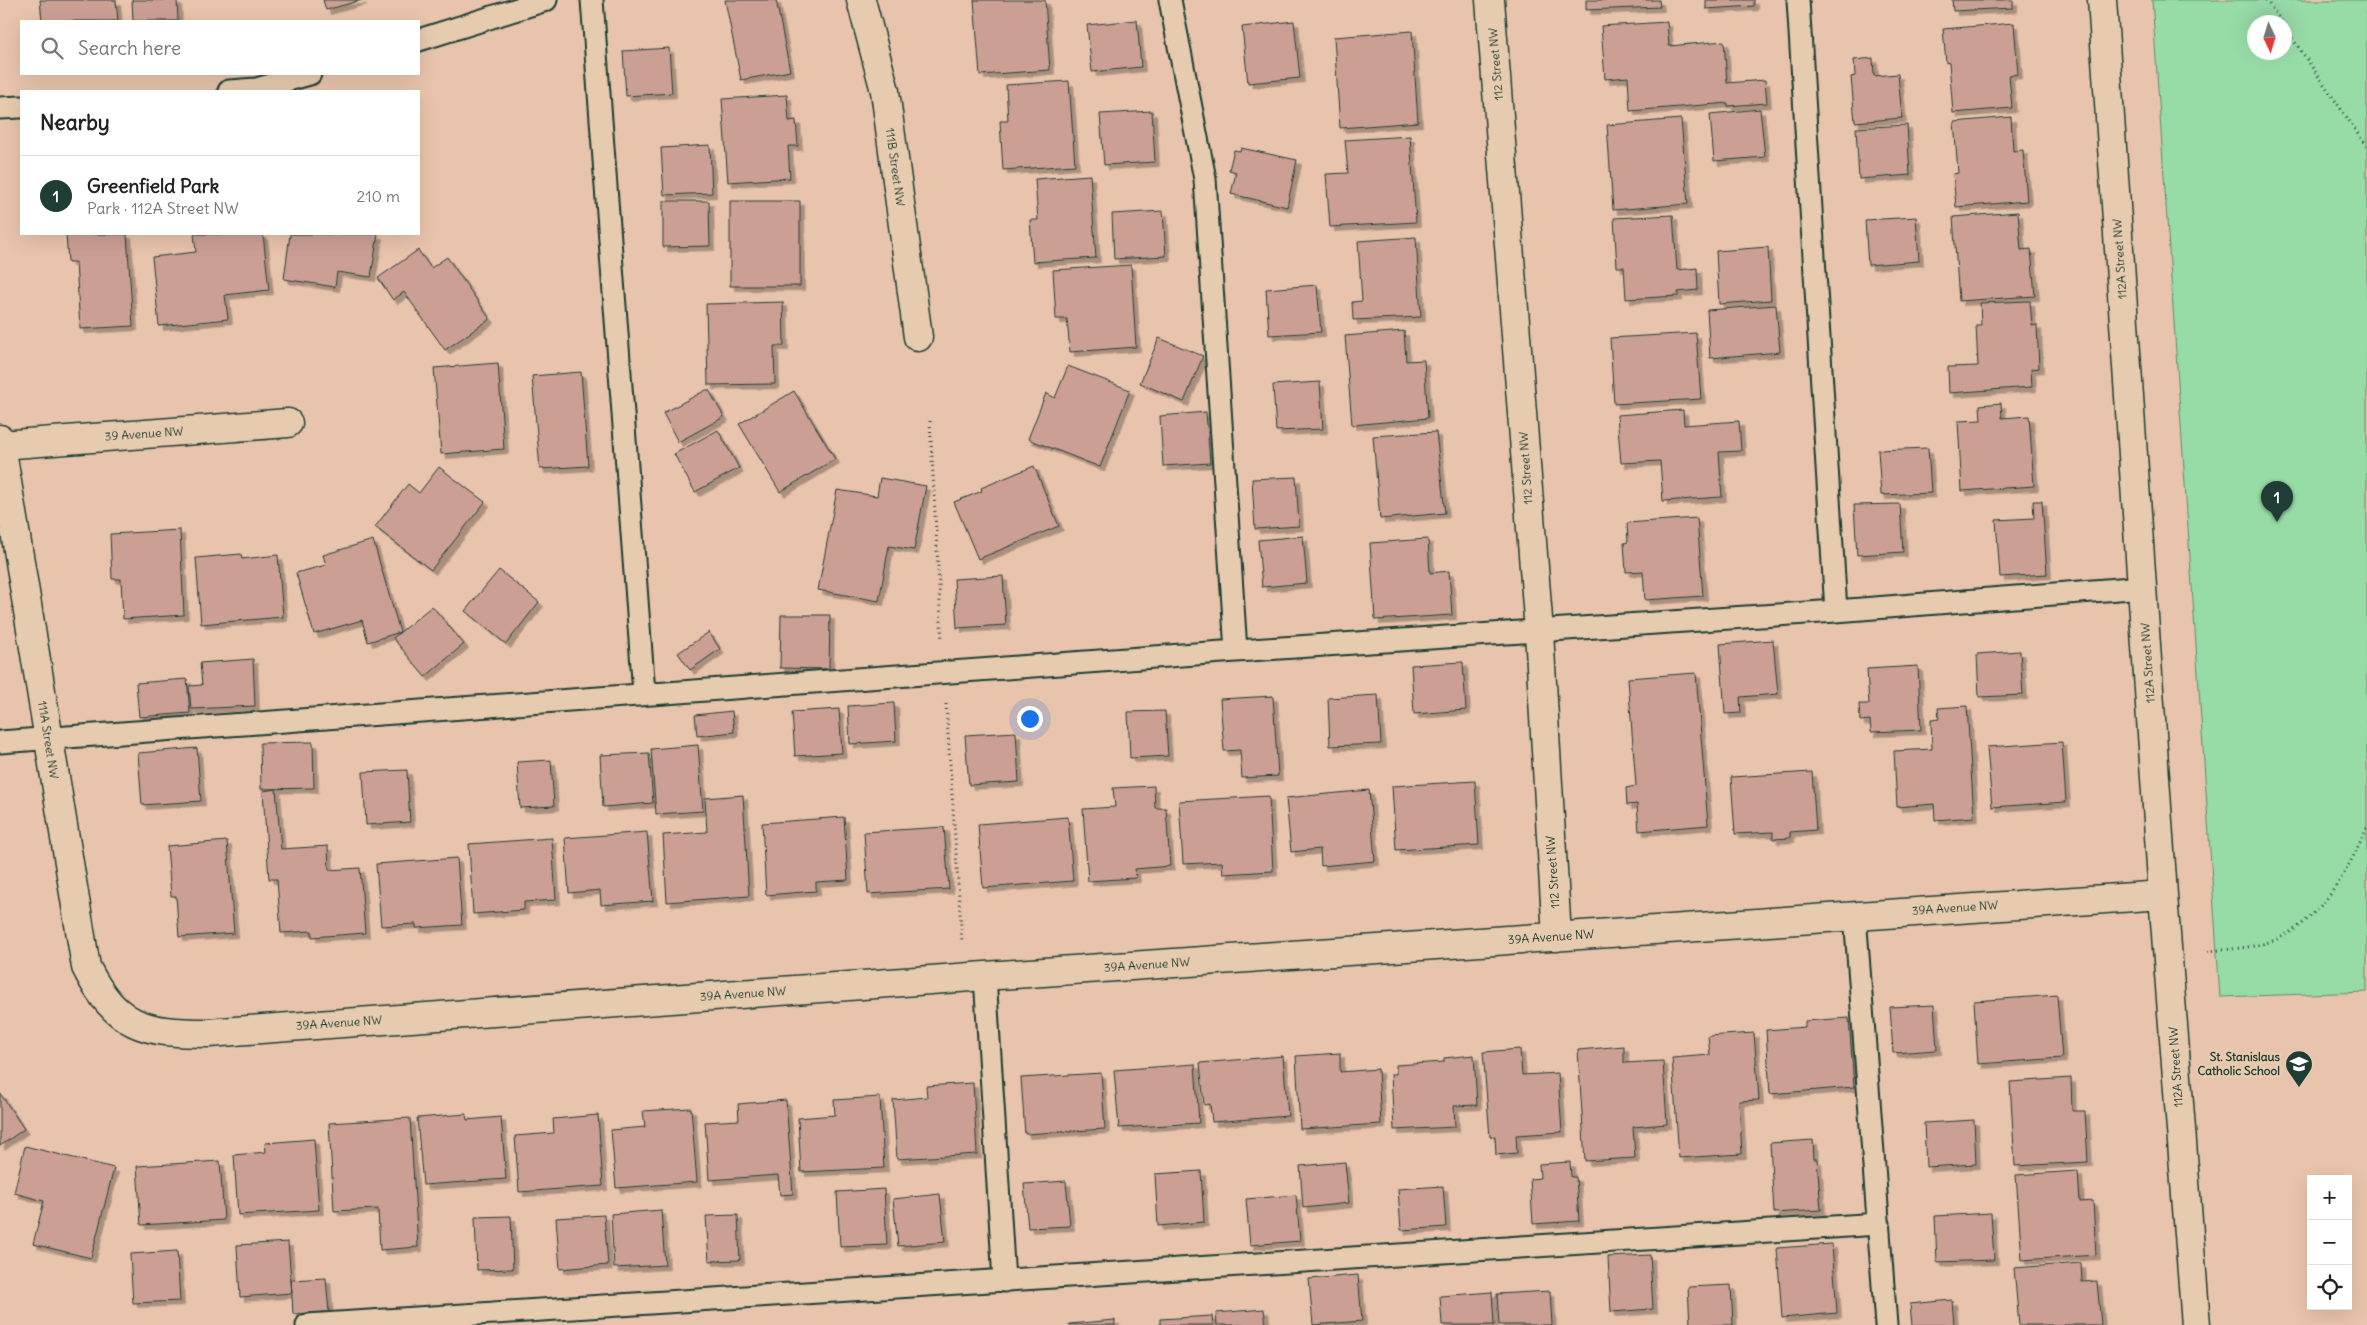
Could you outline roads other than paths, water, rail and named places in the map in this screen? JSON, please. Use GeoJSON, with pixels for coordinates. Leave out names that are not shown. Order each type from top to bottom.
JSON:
{"type":"FeatureCollection","features":[{"type":"Feature","properties":{"kind":"street","name":"111B Street NW"},"geometry":{"type":"LineString","coordinates":[[861,0],[885,91],[918,337]]}},
{"type":"Feature","properties":{"kind":"street","name":"112 Street NW"},"geometry":{"type":"LineString","coordinates":[[1490,0],[1539,632],[1558,937]]}},
{"type":"Feature","properties":{"kind":"street","name":"112A Street NW"},"geometry":{"type":"LineString","coordinates":[[2102,0],[2144,587],[2163,895],[2196,1325]]}},
{"type":"Feature","properties":{"kind":"street","name":"39 Avenue NW"},"geometry":{"type":"LineString","coordinates":[[0,442],[288,423]]}},
{"type":"Feature","properties":{"kind":"street","name":"111A Street NW"},"geometry":{"type":"LineString","coordinates":[[0,442],[86,967],[96,987],[113,1008],[132,1023]]}},
{"type":"Feature","properties":{"kind":"street","name":"39A Avenue NW"},"geometry":{"type":"LineString","coordinates":[[132,1023],[153,1030],[208,1033],[985,976],[2163,895]]}},
{"type":"Feature","properties":{"kind":"lane"},"geometry":{"type":"LineString","coordinates":[[420,40],[546,0]]}},
{"type":"Feature","properties":{"kind":"lane"},"geometry":{"type":"LineString","coordinates":[[592,0],[644,693]]}},
{"type":"Feature","properties":{"kind":"lane"},"geometry":{"type":"LineString","coordinates":[[1170,0],[1205,179],[1236,651]]}},
{"type":"Feature","properties":{"kind":"lane"},"geometry":{"type":"LineString","coordinates":[[1798,0],[1836,611]]}},
{"type":"Feature","properties":{"kind":"lane"},"geometry":{"type":"LineString","coordinates":[[242,90],[256,89],[306,75]]}},
{"type":"Feature","properties":{"kind":"lane"},"geometry":{"type":"LineString","coordinates":[[0,108],[20,107]]}},
{"type":"Feature","properties":{"kind":"lane"},"geometry":{"type":"LineString","coordinates":[[0,742],[644,693],[1236,651],[1539,632],[2144,587]]}},
{"type":"Feature","properties":{"kind":"lane"},"geometry":{"type":"LineString","coordinates":[[1855,915],[1886,1325]]}},
{"type":"Feature","properties":{"kind":"lane"},"geometry":{"type":"LineString","coordinates":[[985,976],[1004,1281]]}},
{"type":"Feature","properties":{"kind":"lane"},"geometry":{"type":"LineString","coordinates":[[307,1325],[1879,1224]]}},
{"type":"Feature","properties":{"kind":"place","name":"Greenfield Park"},"geometry":{"type":"Point","coordinates":[2277,522]}},
{"type":"Feature","properties":{"kind":"place","name":"St. Stanislaus Catholic School"},"geometry":{"type":"Point","coordinates":[2299,1088]}}]}
